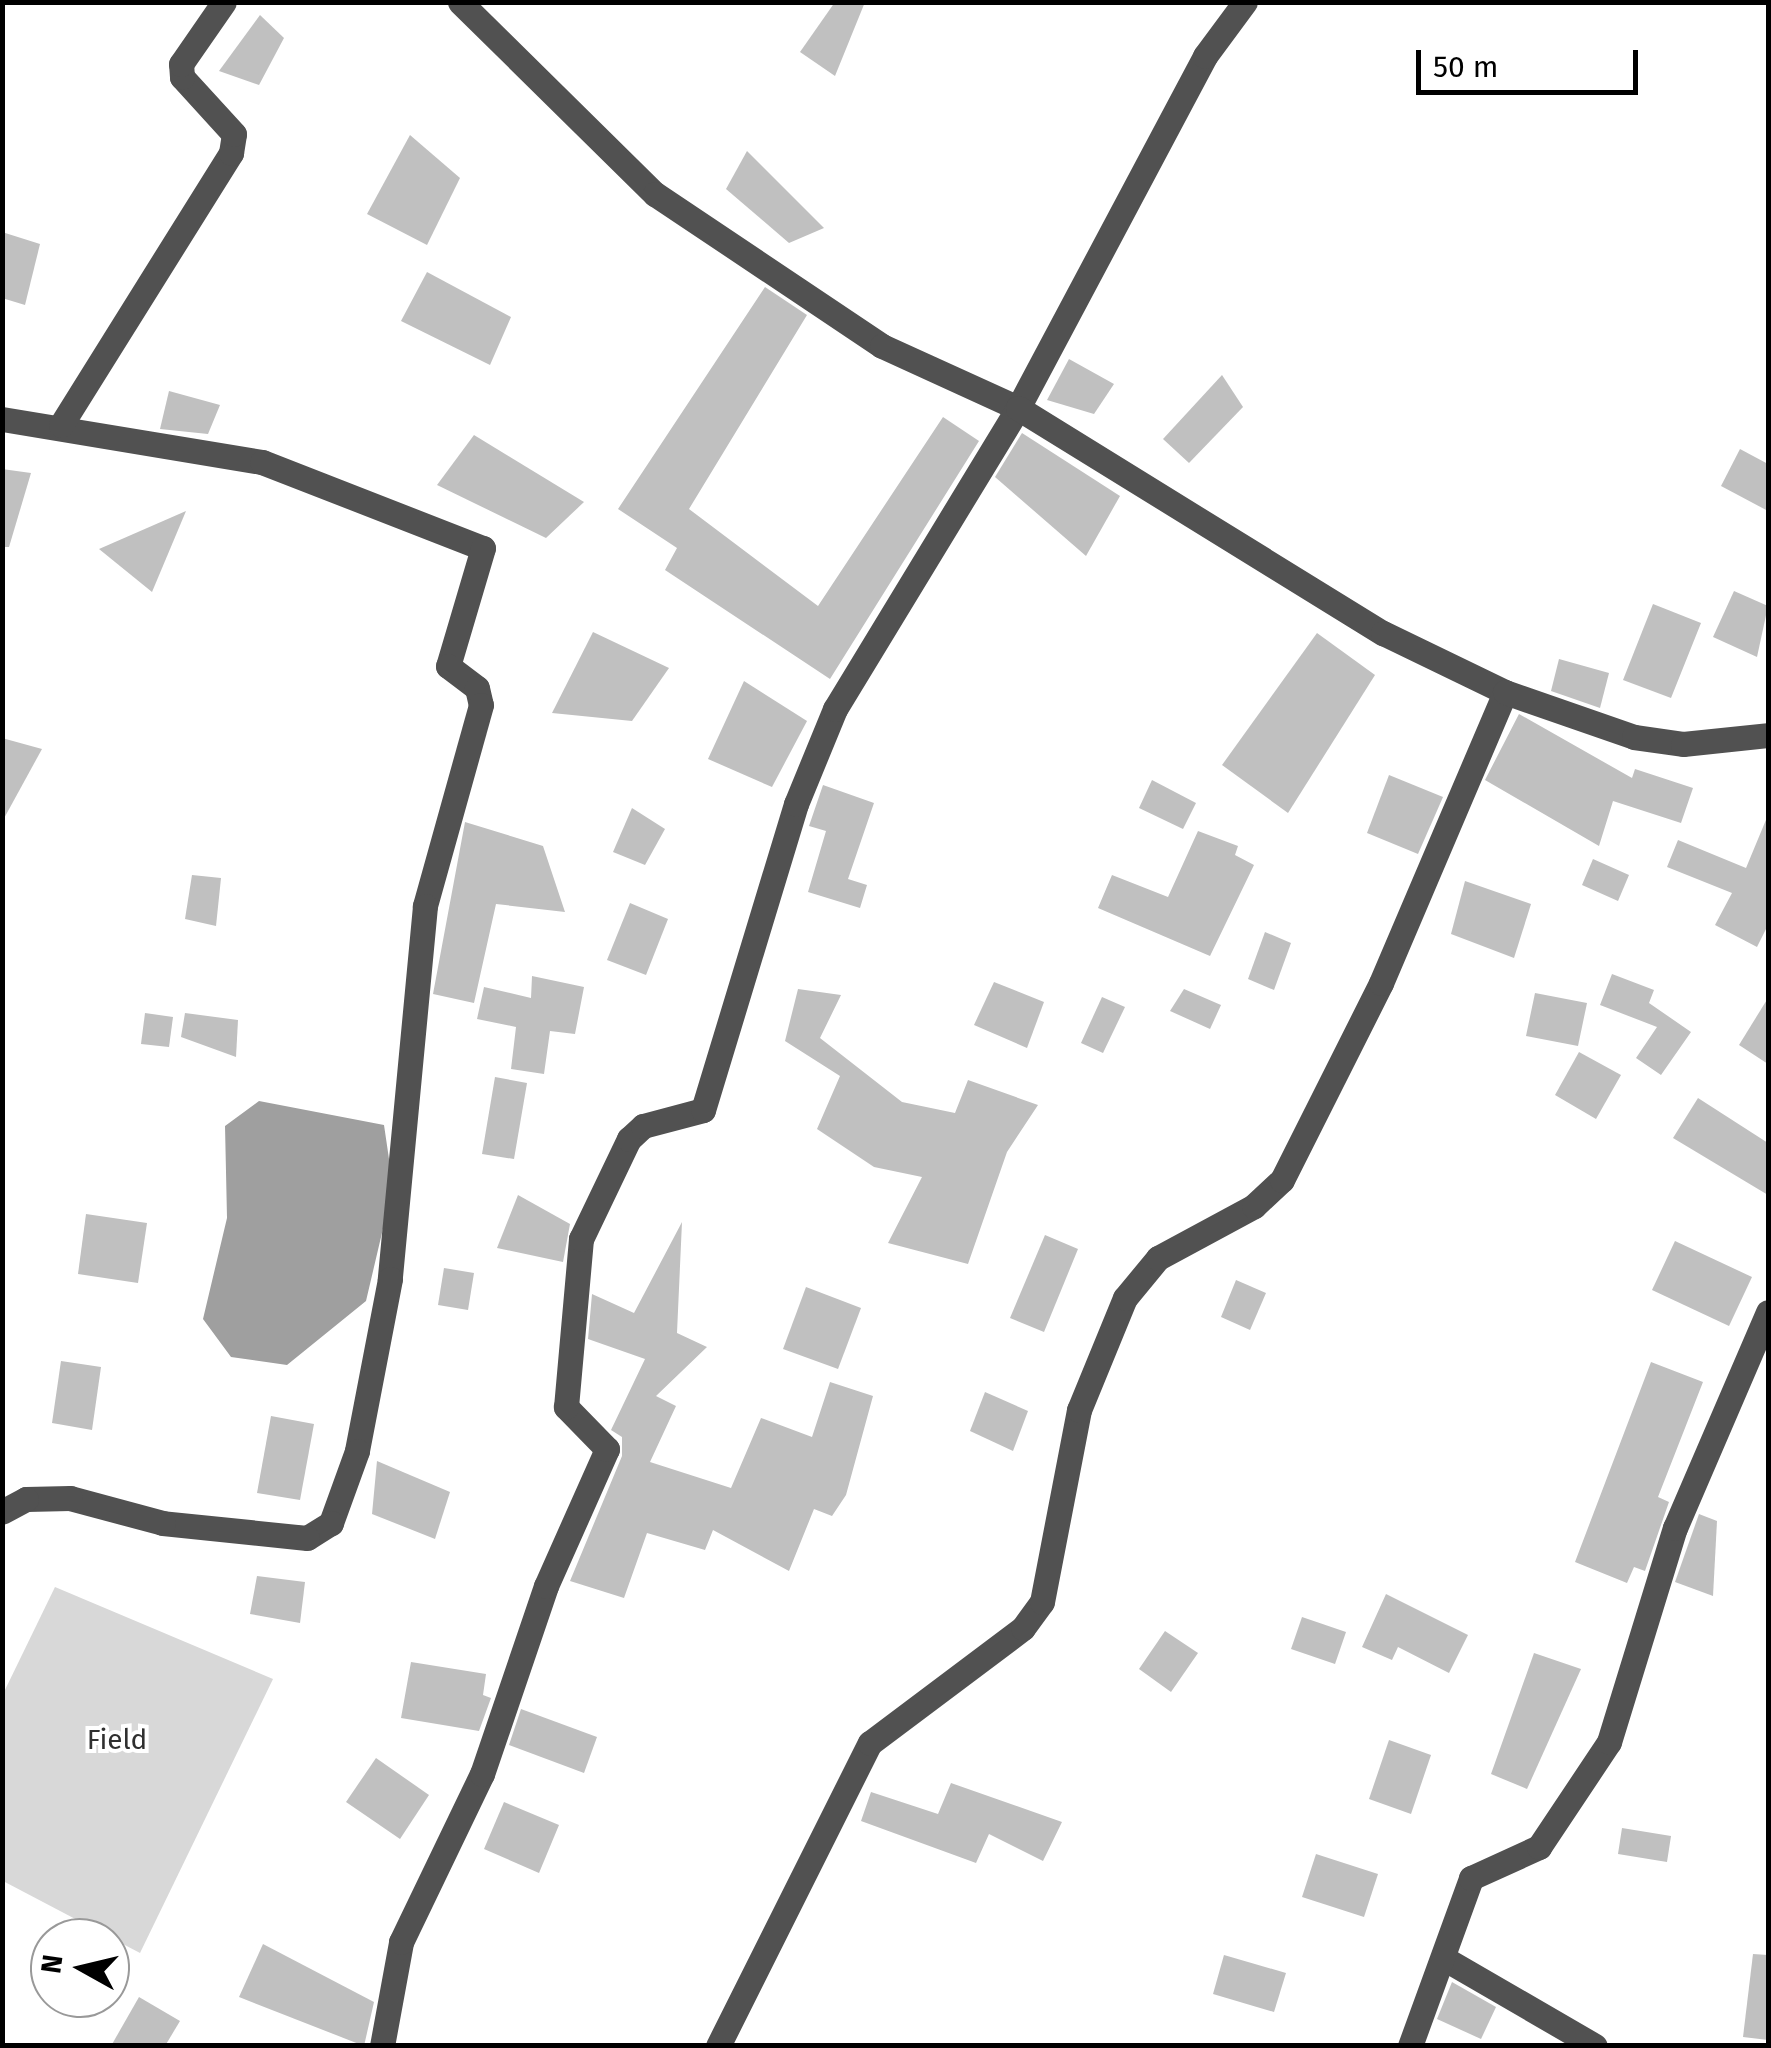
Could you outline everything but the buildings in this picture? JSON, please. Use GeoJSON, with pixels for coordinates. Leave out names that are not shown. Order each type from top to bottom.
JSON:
{"type":"FeatureCollection","features":[{"type":"Feature","properties":{"kind":"street"},"geometry":{"type":"LineString","coordinates":[[61,425],[231,153],[234,134],[182,77],[224,2]]}},
{"type":"Feature","properties":{"kind":"street"},"geometry":{"type":"LineString","coordinates":[[460,2],[656,194],[882,346],[1018,408],[1383,634],[1505,692],[1634,737],[1683,744],[1768,735]]}},
{"type":"Feature","properties":{"kind":"street"},"geometry":{"type":"LineString","coordinates":[[382,2046],[402,1942],[482,1774],[546,1586],[607,1449],[566,1407],[581,1240],[629,1139],[643,1126],[704,1110],[796,804],[834,709],[1018,408],[1205,56],[1245,2]]}},
{"type":"Feature","properties":{"kind":"street"},"geometry":{"type":"LineString","coordinates":[[2,419],[61,425],[262,462],[472,538],[483,548],[448,666],[476,688],[480,705],[425,906],[392,1259],[361,1435],[332,1524],[306,1538],[163,1523],[70,1498],[26,1499],[2,1512]]}},
{"type":"Feature","properties":{"kind":"street"},"geometry":{"type":"LineString","coordinates":[[718,2046],[870,1742],[1023,1628],[1042,1602],[1079,1410],[1125,1298],[1158,1258],[1282,1180],[1438,858],[1505,692]]}},
{"type":"Feature","properties":{"kind":"street"},"geometry":{"type":"LineString","coordinates":[[1410,2046],[1445,1960],[1471,1878],[1539,1846],[1608,1742],[1675,1528],[1768,1312]]}},
{"type":"Feature","properties":{"kind":"street"},"geometry":{"type":"LineString","coordinates":[[1445,1960],[1595,2046]]}},
{"type":"Feature","properties":{"kind":"green space","name":"Field"},"geometry":{"type":"Polygon","coordinates":[[[55,1587],[273,1679],[140,1953],[130,1948],[130,1918],[73,1918],[3,1881],[3,1694],[55,1587]]]}},
{"type":"Feature","properties":{"kind":"shaded area"},"geometry":{"type":"Polygon","coordinates":[[[259,1101],[384,1125],[393,1186],[366,1301],[287,1365],[231,1357],[203,1319],[227,1218],[225,1126],[259,1101]]]}}]}
